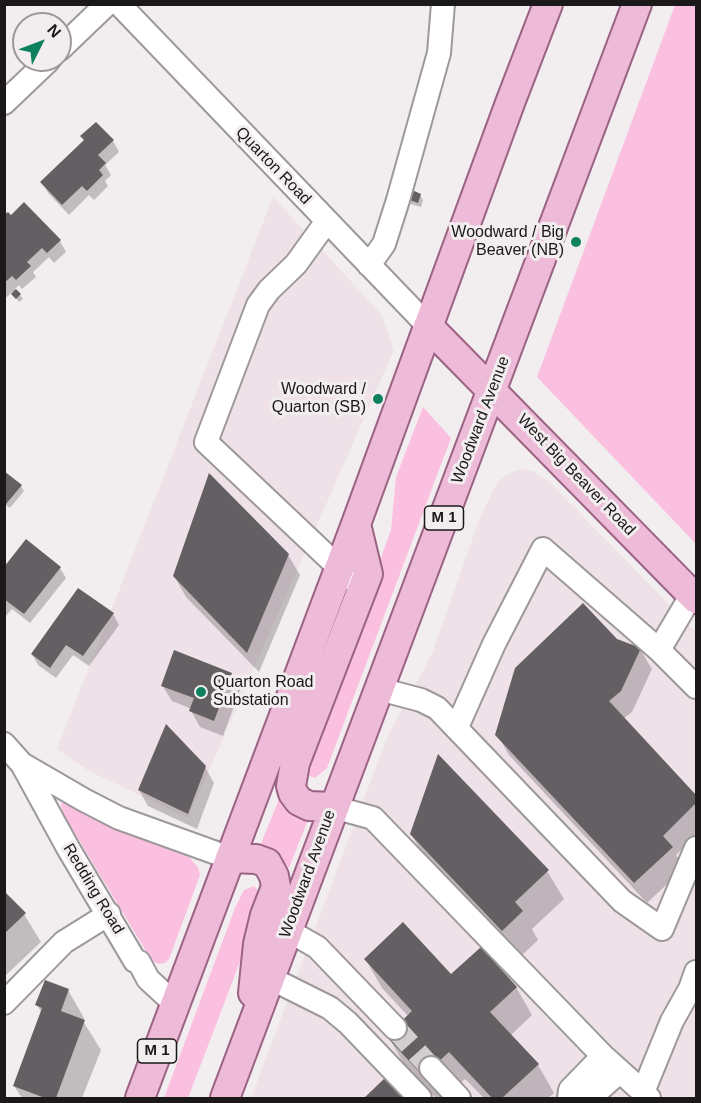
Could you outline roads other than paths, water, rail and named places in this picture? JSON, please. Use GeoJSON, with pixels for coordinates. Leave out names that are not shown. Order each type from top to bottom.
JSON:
{"type":"FeatureCollection","features":[{"type":"Feature","properties":{"kind":"main road","name":"M 1"},"geometry":{"type":"LineString","coordinates":[[140,1098],[356,525],[548,4]]}},
{"type":"Feature","properties":{"kind":"main road","name":"Woodward Avenue"},"geometry":{"type":"LineString","coordinates":[[248,1037],[637,4]]}},
{"type":"Feature","properties":{"kind":"main road","name":"West Big Beaver Road"},"geometry":{"type":"LineString","coordinates":[[428,326],[694,596]]}},
{"type":"Feature","properties":{"kind":"main road"},"geometry":{"type":"LineString","coordinates":[[333,807],[309,806],[299,801],[291,786],[295,763],[368,574],[356,525]]}},
{"type":"Feature","properties":{"kind":"main road"},"geometry":{"type":"LineString","coordinates":[[230,858],[256,859],[267,863],[274,876],[276,887],[265,915],[258,944],[248,1037]]}},
{"type":"Feature","properties":{"kind":"main road","name":"M 1"},"geometry":{"type":"LineString","coordinates":[[225,1098],[248,1037]]}},
{"type":"Feature","properties":{"kind":"street"},"geometry":{"type":"LineString","coordinates":[[72,37],[106,4]]}},
{"type":"Feature","properties":{"kind":"street","name":"Quarton Road"},"geometry":{"type":"LineString","coordinates":[[119,4],[428,326]]}},
{"type":"Feature","properties":{"kind":"street"},"geometry":{"type":"LineString","coordinates":[[369,265],[384,244],[398,200],[439,53],[443,4]]}},
{"type":"Feature","properties":{"kind":"street"},"geometry":{"type":"LineString","coordinates":[[4,103],[36,72]]}},
{"type":"Feature","properties":{"kind":"street"},"geometry":{"type":"LineString","coordinates":[[327,221],[296,264],[269,290],[258,305],[206,442],[362,589]]}},
{"type":"Feature","properties":{"kind":"street"},"geometry":{"type":"LineString","coordinates":[[457,727],[494,644],[543,549],[659,650],[696,687]]}},
{"type":"Feature","properties":{"kind":"street"},"geometry":{"type":"LineString","coordinates":[[659,650],[694,596]]}},
{"type":"Feature","properties":{"kind":"street"},"geometry":{"type":"LineString","coordinates":[[379,689],[421,700],[437,708],[622,901],[662,929],[696,848]]}},
{"type":"Feature","properties":{"kind":"street","name":"Redding Road"},"geometry":{"type":"LineString","coordinates":[[4,744],[22,764],[68,848],[135,961],[139,962],[148,979],[175,1005]]}},
{"type":"Feature","properties":{"kind":"street","name":"Redding Road"},"geometry":{"type":"LineString","coordinates":[[22,764],[84,801],[119,818],[230,858]]}},
{"type":"Feature","properties":{"kind":"street"},"geometry":{"type":"LineString","coordinates":[[333,807],[374,818],[611,1064],[646,1095],[672,1022],[690,989],[696,972]]}},
{"type":"Feature","properties":{"kind":"street"},"geometry":{"type":"LineString","coordinates":[[4,1003],[64,942],[109,914]]}},
{"type":"Feature","properties":{"kind":"street"},"geometry":{"type":"LineString","coordinates":[[287,930],[317,947],[395,1028]]}},
{"type":"Feature","properties":{"kind":"street"},"geometry":{"type":"LineString","coordinates":[[270,978],[330,1008],[348,1023],[420,1098]]}},
{"type":"Feature","properties":{"kind":"street"},"geometry":{"type":"LineString","coordinates":[[569,1098],[570,1090],[611,1064]]}},
{"type":"Feature","properties":{"kind":"street"},"geometry":{"type":"LineString","coordinates":[[590,1098],[611,1064]]}},
{"type":"Feature","properties":{"kind":"street"},"geometry":{"type":"LineString","coordinates":[[431,1068],[459,1098]]}},
{"type":"Feature","properties":{"kind":"tunnel"},"geometry":{"type":"LineString","coordinates":[[395,1028],[431,1068]]}},
{"type":"Feature","properties":{"kind":"place","name":"Woodward / Big Beaver (NB)"},"geometry":{"type":"Point","coordinates":[576,242]}},
{"type":"Feature","properties":{"kind":"place","name":"Woodward / Quarton (SB)"},"geometry":{"type":"Point","coordinates":[378,399]}},
{"type":"Feature","properties":{"kind":"place","name":"Quarton Road Substation"},"geometry":{"type":"Point","coordinates":[201,692]}}]}
